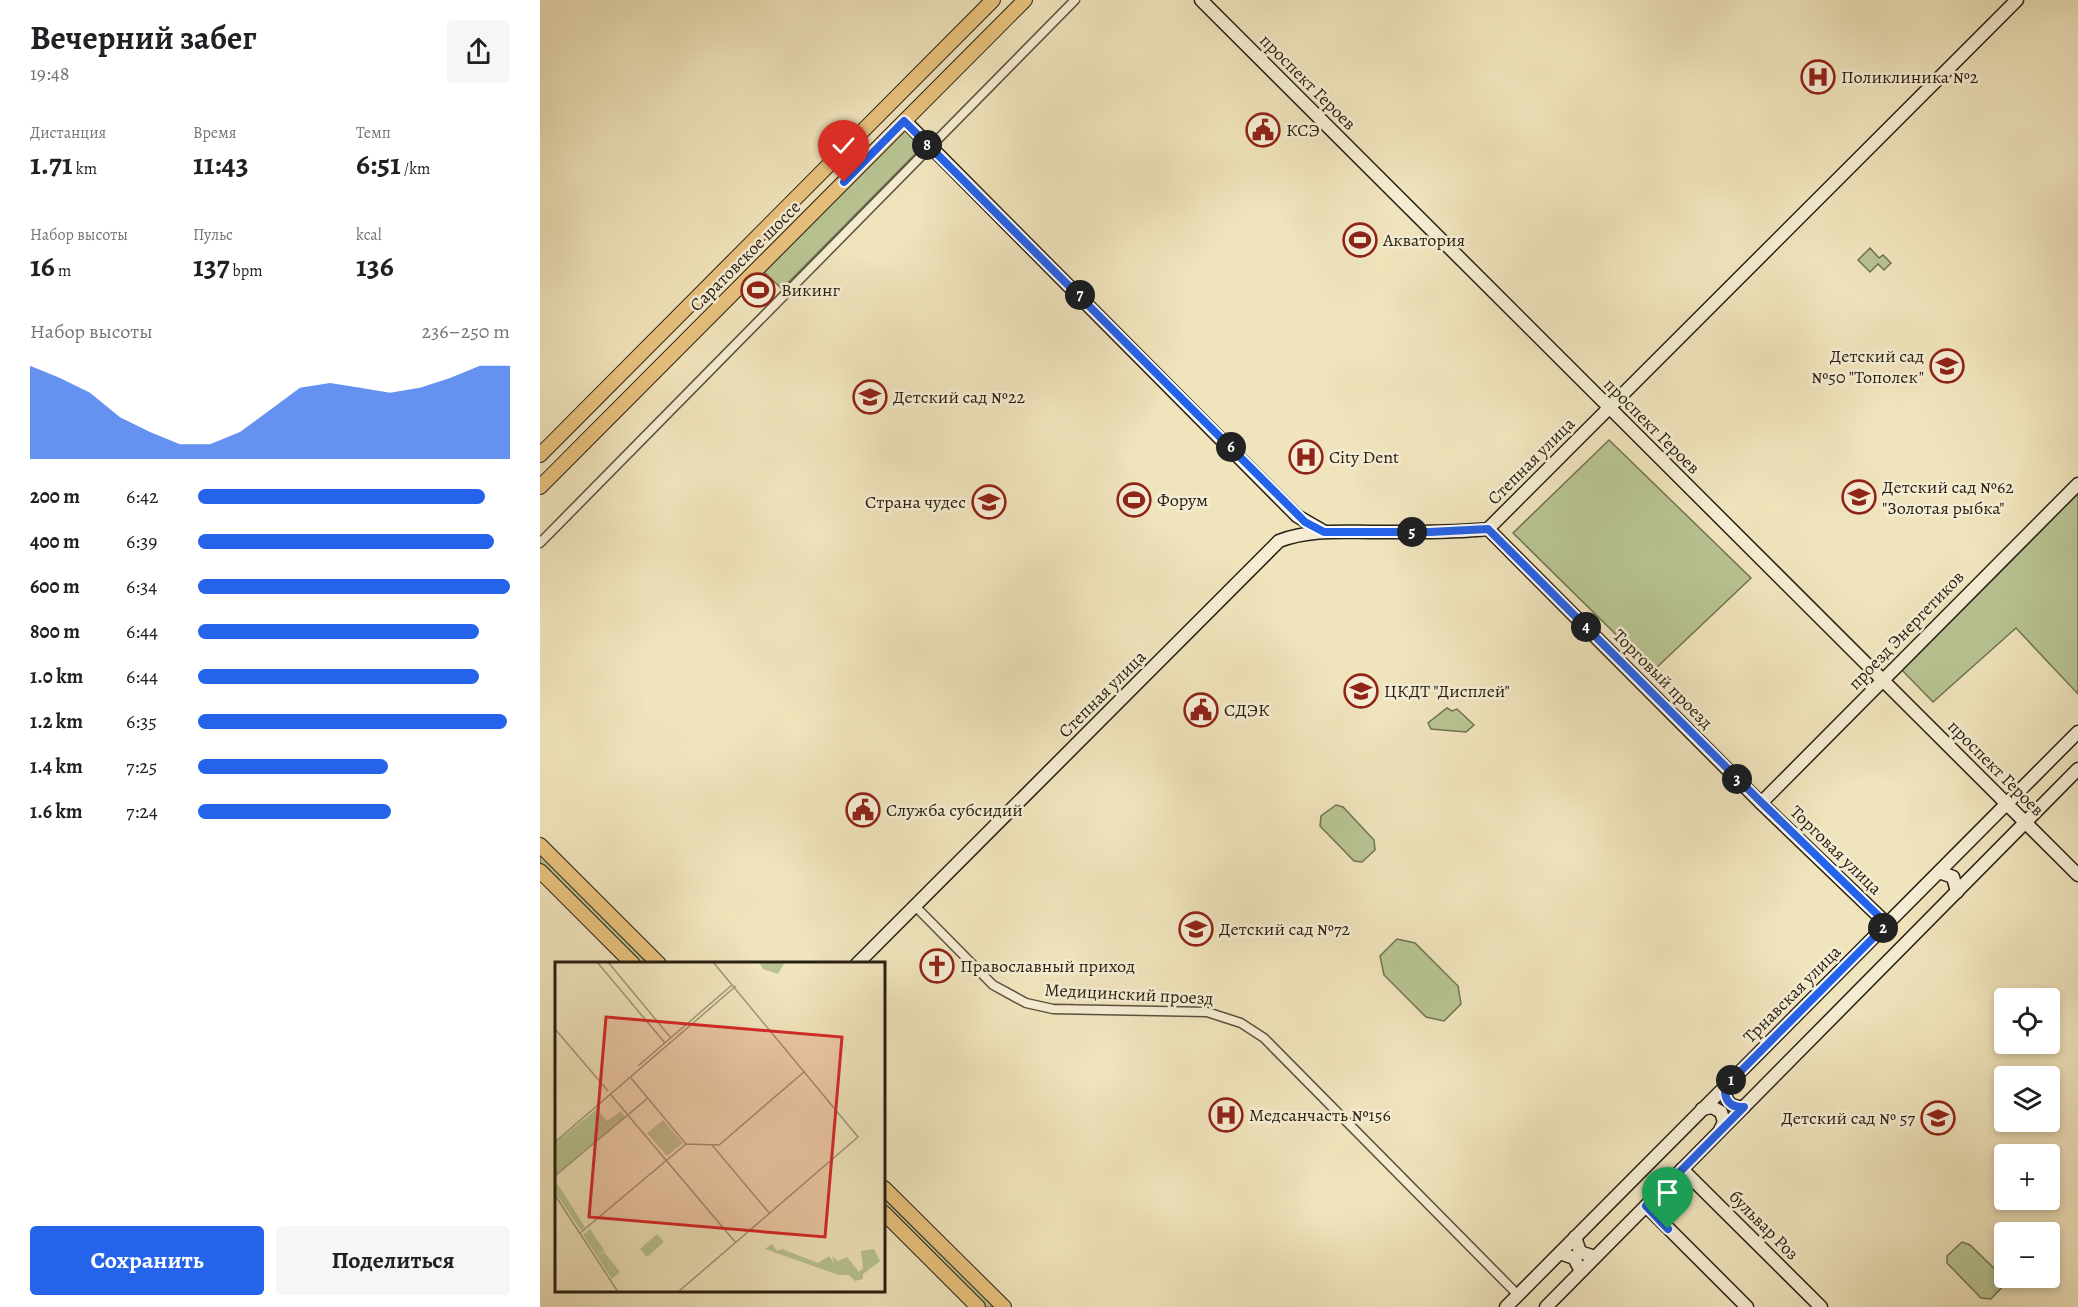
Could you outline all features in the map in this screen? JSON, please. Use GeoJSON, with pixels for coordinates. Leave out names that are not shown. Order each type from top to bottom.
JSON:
{"type":"FeatureCollection","features":[{"type":"Feature","properties":{"kind":"main road","name":"Саратовское шоссе"},"geometry":{"type":"LineString","coordinates":[[540,455],[993,0]]}},
{"type":"Feature","properties":{"kind":"main road","name":"Саратовское шоссе"},"geometry":{"type":"LineString","coordinates":[[540,487],[1025,0]]}},
{"type":"Feature","properties":{"kind":"main road"},"geometry":{"type":"LineString","coordinates":[[888,105],[904,121]]}},
{"type":"Feature","properties":{"kind":"main road"},"geometry":{"type":"LineString","coordinates":[[540,845],[658,962]]}},
{"type":"Feature","properties":{"kind":"main road"},"geometry":{"type":"LineString","coordinates":[[540,871],[632,962]]}},
{"type":"Feature","properties":{"kind":"main road"},"geometry":{"type":"LineString","coordinates":[[885,1189],[1004,1307]]}},
{"type":"Feature","properties":{"kind":"main road"},"geometry":{"type":"LineString","coordinates":[[885,1214],[978,1307]]}},
{"type":"Feature","properties":{"kind":"street"},"geometry":{"type":"LineString","coordinates":[[540,543],[1075,0]]}},
{"type":"Feature","properties":{"kind":"street","name":"проспект Героев"},"geometry":{"type":"LineString","coordinates":[[1201,0],[2078,875]]}},
{"type":"Feature","properties":{"kind":"street","name":"Степная улица"},"geometry":{"type":"LineString","coordinates":[[858,962],[1279,541],[1300,534],[1324,532],[1430,532],[1488,529],[2017,0]]}},
{"type":"Feature","properties":{"kind":"street"},"geometry":{"type":"LineString","coordinates":[[904,121],[1289,507],[1305,522],[1324,532]]}},
{"type":"Feature","properties":{"kind":"street","name":"проезд Энергетиков"},"geometry":{"type":"LineString","coordinates":[[1761,802],[2078,484]]}},
{"type":"Feature","properties":{"kind":"street"},"geometry":{"type":"LineString","coordinates":[[1279,541],[1290,523],[1289,507]]}},
{"type":"Feature","properties":{"kind":"street","name":"Торговый проезд"},"geometry":{"type":"LineString","coordinates":[[1488,529],[1761,802]]}},
{"type":"Feature","properties":{"kind":"street","name":"Трнавская улица"},"geometry":{"type":"LineString","coordinates":[[1506,1307],[2078,732]]}},
{"type":"Feature","properties":{"kind":"street"},"geometry":{"type":"LineString","coordinates":[[1546,1307],[2078,769]]}},
{"type":"Feature","properties":{"kind":"street","name":"Торговая улица"},"geometry":{"type":"LineString","coordinates":[[1761,802],[1887,924]]}},
{"type":"Feature","properties":{"kind":"street"},"geometry":{"type":"LineString","coordinates":[[1939,872],[1953,877],[1957,892]]}},
{"type":"Feature","properties":{"kind":"street","name":"Медицинский проезд"},"geometry":{"type":"LineString","coordinates":[[915,906],[993,985],[1026,1003],[1053,1009],[1207,1012],[1241,1023],[1264,1038],[1518,1295]]}},
{"type":"Feature","properties":{"kind":"street"},"geometry":{"type":"LineString","coordinates":[[1725,1087],[1724,1095],[1728,1103],[1736,1107],[1744,1107]]}},
{"type":"Feature","properties":{"kind":"street"},"geometry":{"type":"LineString","coordinates":[[1702,1109],[1712,1107],[1721,1112],[1724,1122],[1720,1131]]}},
{"type":"Feature","properties":{"kind":"street","name":"бульвар Роз"},"geometry":{"type":"LineString","coordinates":[[1682,1169],[1821,1307]]}},
{"type":"Feature","properties":{"kind":"street"},"geometry":{"type":"LineString","coordinates":[[1646,1206],[1747,1307]]}},
{"type":"Feature","properties":{"kind":"street"},"geometry":{"type":"LineString","coordinates":[[1575,1237],[1580,1252],[1595,1257]]}},
{"type":"Feature","properties":{"kind":"street"},"geometry":{"type":"LineString","coordinates":[[1560,1253],[1574,1258],[1581,1271]]}},
{"type":"Feature","properties":{"kind":"green space"},"geometry":{"type":"Polygon","coordinates":[[[905,130],[922,147],[782,289],[764,272],[905,130]]]}},
{"type":"Feature","properties":{"kind":"green space"},"geometry":{"type":"Polygon","coordinates":[[[1870,248],[1879,258],[1883,255],[1891,263],[1884,270],[1878,264],[1870,272],[1858,260],[1870,248]]]}},
{"type":"Feature","properties":{"kind":"green space"},"geometry":{"type":"Polygon","coordinates":[[[1609,440],[1751,578],[1653,671],[1513,533],[1609,440]]]}},
{"type":"Feature","properties":{"kind":"green space"},"geometry":{"type":"Polygon","coordinates":[[[2078,488],[2078,694],[2016,628],[1933,702],[1899,667],[2078,488]]]}},
{"type":"Feature","properties":{"kind":"green space"},"geometry":{"type":"Polygon","coordinates":[[[1447,708],[1452,711],[1457,709],[1474,725],[1466,732],[1431,729],[1428,723],[1447,708]]]}},
{"type":"Feature","properties":{"kind":"green space"},"geometry":{"type":"Polygon","coordinates":[[[1336,805],[1343,807],[1374,840],[1375,850],[1362,862],[1354,861],[1320,826],[1321,816],[1336,805]]]}},
{"type":"Feature","properties":{"kind":"green space"},"geometry":{"type":"Polygon","coordinates":[[[540,851],[652,962],[638,962],[540,865],[540,851]]]}},
{"type":"Feature","properties":{"kind":"green space"},"geometry":{"type":"Polygon","coordinates":[[[1397,939],[1415,943],[1458,986],[1461,1004],[1444,1021],[1426,1017],[1384,975],[1380,956],[1397,939]]]}},
{"type":"Feature","properties":{"kind":"green space"},"geometry":{"type":"Polygon","coordinates":[[[885,1195],[998,1307],[983,1307],[885,1208],[885,1195]]]}},
{"type":"Feature","properties":{"kind":"green space"},"geometry":{"type":"Polygon","coordinates":[[[1962,1242],[1970,1245],[1994,1268],[1994,1288],[2001,1288],[1991,1299],[1981,1298],[1947,1263],[1947,1256],[1962,1242]]]}},
{"type":"Feature","properties":{"kind":"place","name":"Поликлиника №2"},"geometry":{"type":"Point","coordinates":[1818,77]}},
{"type":"Feature","properties":{"kind":"place","name":"КСЭ"},"geometry":{"type":"Point","coordinates":[1263,130]}},
{"type":"Feature","properties":{"kind":"place","name":"Акватория"},"geometry":{"type":"Point","coordinates":[1360,240]}},
{"type":"Feature","properties":{"kind":"place","name":"Викинг"},"geometry":{"type":"Point","coordinates":[758,290]}},
{"type":"Feature","properties":{"kind":"place","name":"Детский сад №50 \"Тополек\""},"geometry":{"type":"Point","coordinates":[1947,366]}},
{"type":"Feature","properties":{"kind":"place","name":"Детский сад №22"},"geometry":{"type":"Point","coordinates":[870,397]}},
{"type":"Feature","properties":{"kind":"place","name":"City Dent"},"geometry":{"type":"Point","coordinates":[1306,457]}},
{"type":"Feature","properties":{"kind":"place","name":"Детский сад №62 \"Золотая рыбка\""},"geometry":{"type":"Point","coordinates":[1859,497]}},
{"type":"Feature","properties":{"kind":"place","name":"Форум"},"geometry":{"type":"Point","coordinates":[1134,500]}},
{"type":"Feature","properties":{"kind":"place","name":"Страна чудес"},"geometry":{"type":"Point","coordinates":[989,502]}},
{"type":"Feature","properties":{"kind":"place","name":"ЦКДТ \"Дисплей\""},"geometry":{"type":"Point","coordinates":[1361,691]}},
{"type":"Feature","properties":{"kind":"place","name":"СДЭК"},"geometry":{"type":"Point","coordinates":[1201,710]}},
{"type":"Feature","properties":{"kind":"place","name":"Служба субсидий"},"geometry":{"type":"Point","coordinates":[863,810]}},
{"type":"Feature","properties":{"kind":"place","name":"Детский сад №72"},"geometry":{"type":"Point","coordinates":[1196,929]}},
{"type":"Feature","properties":{"kind":"place","name":"Православный приход"},"geometry":{"type":"Point","coordinates":[937,966]}},
{"type":"Feature","properties":{"kind":"place","name":"Медсанчасть №156"},"geometry":{"type":"Point","coordinates":[1226,1115]}},
{"type":"Feature","properties":{"kind":"place","name":"Детский сад № 57"},"geometry":{"type":"Point","coordinates":[1938,1118]}},
{"type":"Feature","properties":{"kind":"route"},"geometry":{"type":"LineString","coordinates":[[844,182],[904,121],[1305,522],[1324,532],[1463,532],[1488,529],[1761,802],[1887,924],[1725,1087],[1724,1095],[1728,1103],[1736,1107],[1744,1107],[1646,1206],[1668,1229]]}}]}
